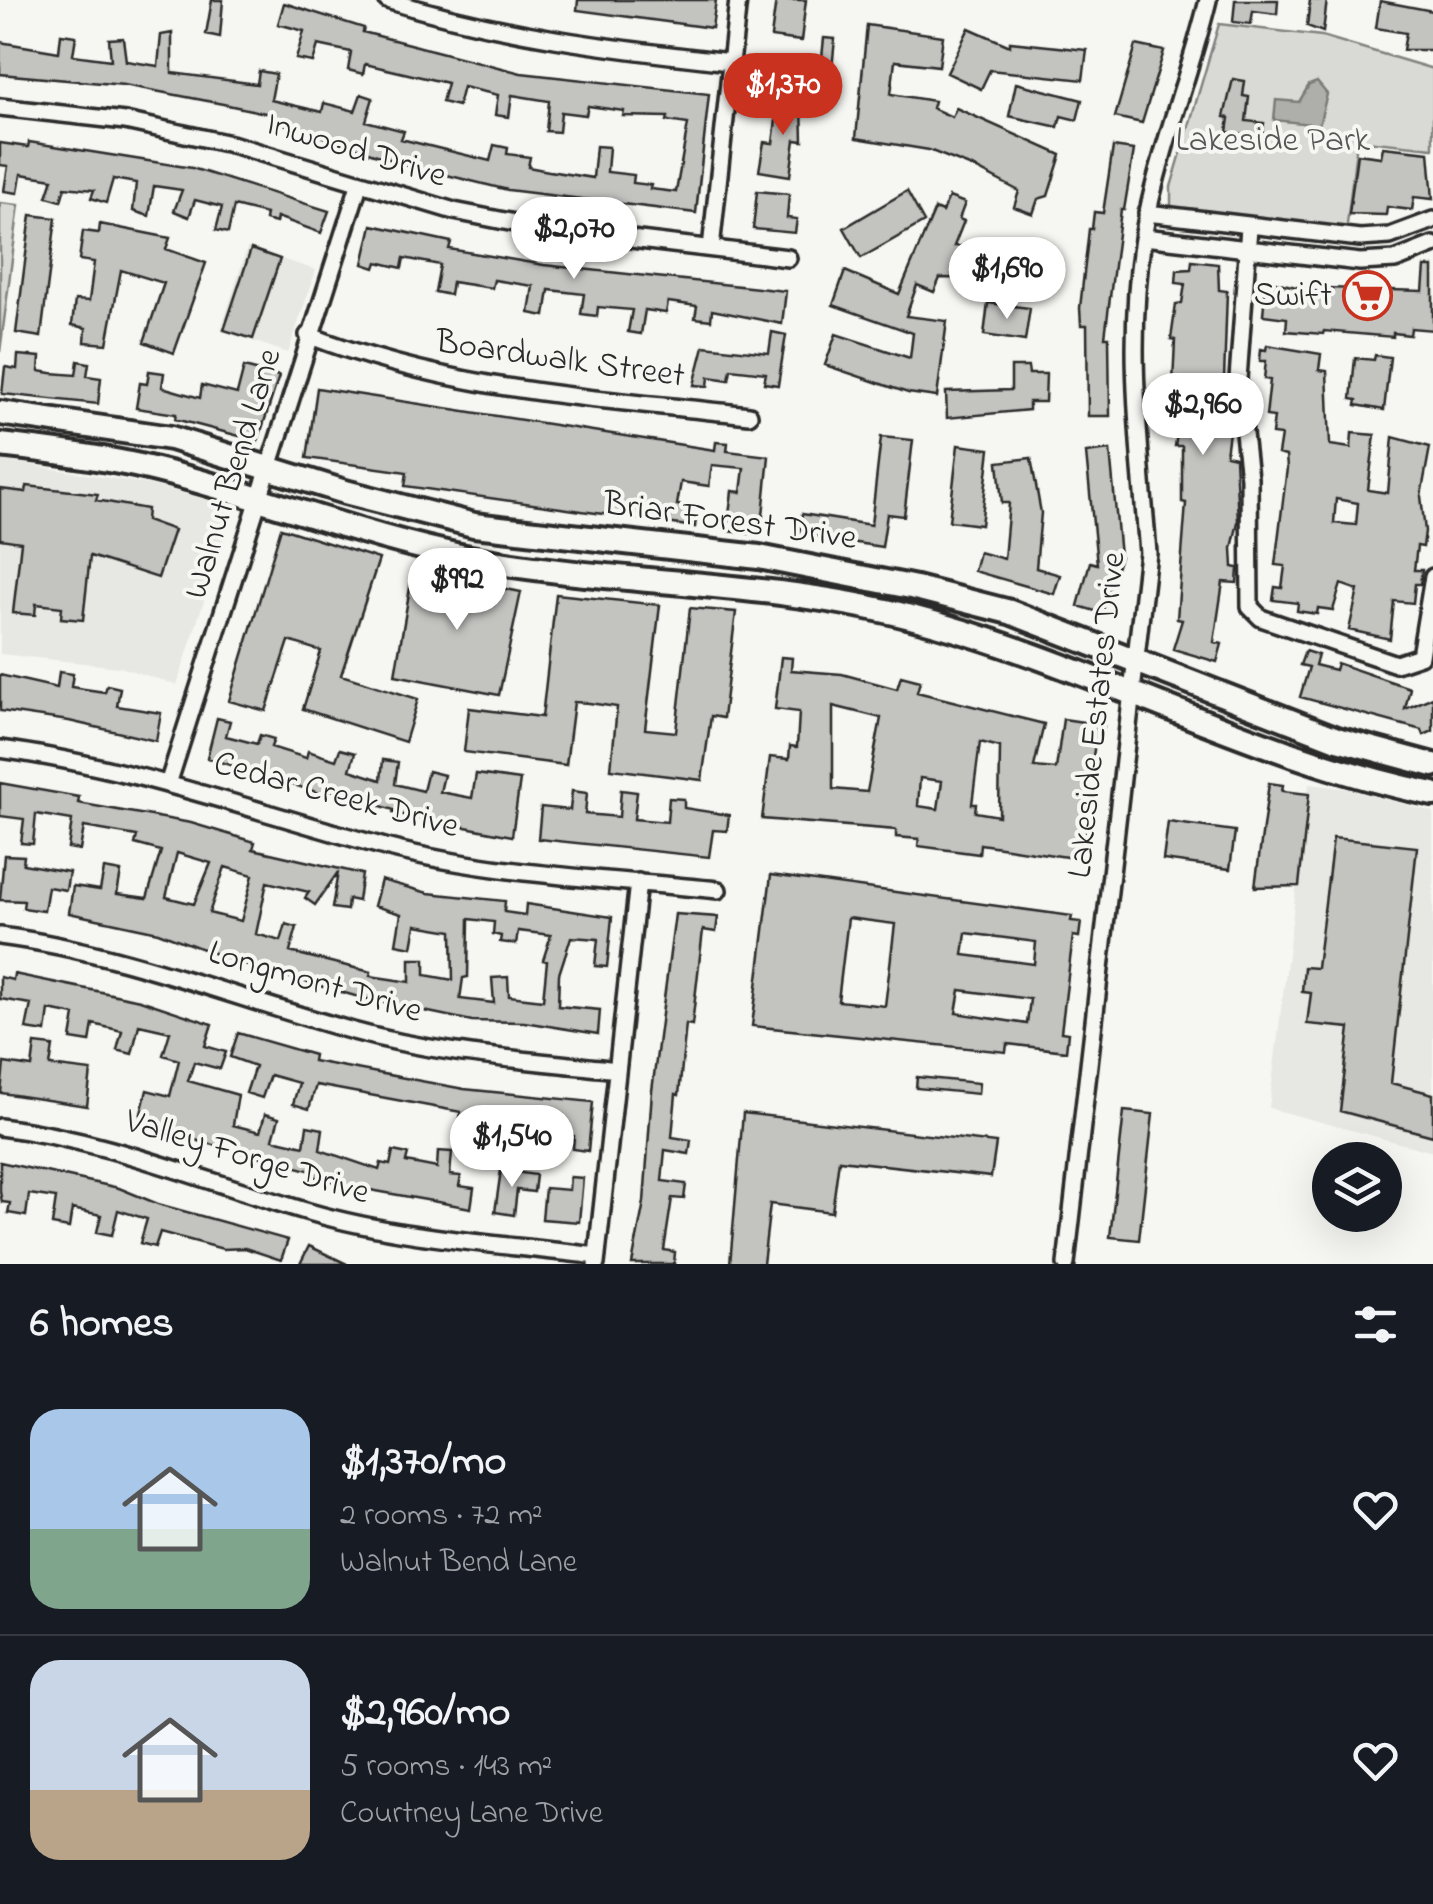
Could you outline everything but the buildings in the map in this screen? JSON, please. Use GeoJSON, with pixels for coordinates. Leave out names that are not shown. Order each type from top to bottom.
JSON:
{"type":"FeatureCollection","features":[{"type":"Feature","properties":{"kind":"main road","name":"Briar Forest Drive"},"geometry":{"type":"LineString","coordinates":[[0,413],[154,434],[474,525],[759,557],[856,574],[1010,612],[1336,739],[1433,765]]}},
{"type":"Feature","properties":{"kind":"main road","name":"Briar Forest Drive"},"geometry":{"type":"LineString","coordinates":[[0,445],[135,466],[409,545],[472,558],[535,569],[745,589],[910,616],[1068,666],[1326,766],[1433,794]]}},
{"type":"Feature","properties":{"kind":"main road"},"geometry":{"type":"LineString","coordinates":[[1326,766],[1336,739]]}},
{"type":"Feature","properties":{"kind":"street"},"geometry":{"type":"LineString","coordinates":[[386,0],[461,23],[556,42],[730,62]]}},
{"type":"Feature","properties":{"kind":"street"},"geometry":{"type":"LineString","coordinates":[[711,248],[738,0]]}},
{"type":"Feature","properties":{"kind":"street","name":"Lakeside Estates Drive"},"geometry":{"type":"LineString","coordinates":[[1066,1264],[1148,553],[1139,439],[1136,311],[1144,237],[1208,0]]}},
{"type":"Feature","properties":{"kind":"street","name":"Inwood Drive"},"geometry":{"type":"LineString","coordinates":[[0,107],[125,120],[235,145],[359,185],[540,228],[788,258]]}},
{"type":"Feature","properties":{"kind":"street","name":"Walnut Bend Lane"},"geometry":{"type":"LineString","coordinates":[[169,782],[308,335],[359,185]]}},
{"type":"Feature","properties":{"kind":"street"},"geometry":{"type":"LineString","coordinates":[[1148,213],[1360,238],[1390,236],[1432,224]]}},
{"type":"Feature","properties":{"kind":"street"},"geometry":{"type":"LineString","coordinates":[[1249,227],[1238,379],[1249,478],[1250,607],[1272,622],[1396,664],[1420,656],[1433,577]]}},
{"type":"Feature","properties":{"kind":"street"},"geometry":{"type":"LineString","coordinates":[[1144,237],[1360,262],[1395,260],[1433,245]]}},
{"type":"Feature","properties":{"kind":"street","name":"Boardwalk Street"},"geometry":{"type":"LineString","coordinates":[[308,335],[423,374],[478,386],[749,415]]}},
{"type":"Feature","properties":{"kind":"street","name":"Cedar Creek Drive"},"geometry":{"type":"LineString","coordinates":[[0,749],[86,760],[387,847],[450,860],[718,890]]}},
{"type":"Feature","properties":{"kind":"street"},"geometry":{"type":"LineString","coordinates":[[596,1260],[638,882]]}},
{"type":"Feature","properties":{"kind":"street","name":"Longmont Drive"},"geometry":{"type":"LineString","coordinates":[[0,936],[56,944],[166,970],[356,1032],[439,1049],[616,1070]]}},
{"type":"Feature","properties":{"kind":"street","name":"Valley Forge Drive"},"geometry":{"type":"LineString","coordinates":[[0,1127],[100,1145],[374,1228],[596,1260]]}},
{"type":"Feature","properties":{"kind":"shaded area"},"geometry":{"type":"Polygon","coordinates":[[[1317,82],[1327,94],[1319,125],[1274,120],[1276,100],[1299,102],[1309,85],[1317,82]]]}},
{"type":"Feature","properties":{"kind":"shaded area"},"geometry":{"type":"Polygon","coordinates":[[[247,248],[316,270],[288,353],[221,330],[247,248]]]}},
{"type":"Feature","properties":{"kind":"shaded area"},"geometry":{"type":"Polygon","coordinates":[[[0,460],[146,484],[230,506],[232,513],[177,685],[120,667],[0,654],[0,460]]]}},
{"type":"Feature","properties":{"kind":"shaded area"},"geometry":{"type":"Polygon","coordinates":[[[1309,784],[1343,788],[1433,812],[1433,1152],[1269,1108],[1309,784]]]}},
{"type":"Feature","properties":{"kind":"green space","name":"Lakeside Park"},"geometry":{"type":"Polygon","coordinates":[[[1219,24],[1322,36],[1433,69],[1433,148],[1357,140],[1346,233],[1185,215],[1171,207],[1171,187],[1219,24]]]}},
{"type":"Feature","properties":{"kind":"green space"},"geometry":{"type":"Polygon","coordinates":[[[0,203],[19,205],[0,352],[0,203]]]}},
{"type":"Feature","properties":{"kind":"place","name":"Swift"},"geometry":{"type":"Point","coordinates":[1367,296]}}]}
